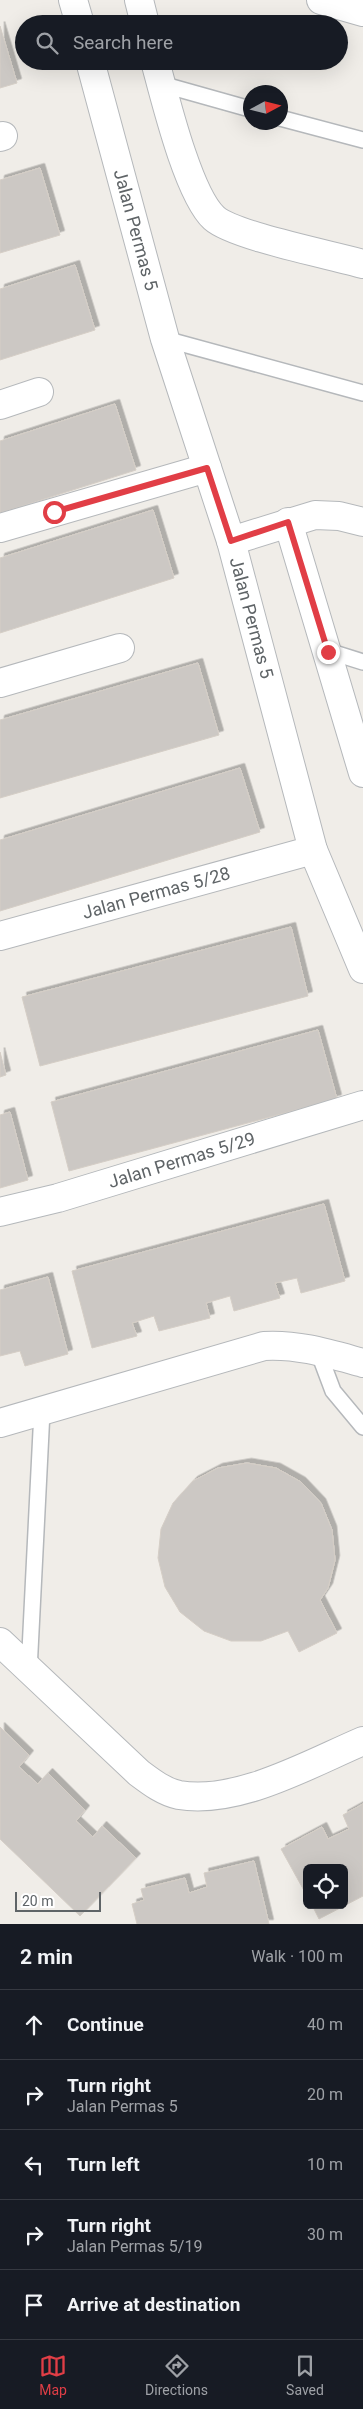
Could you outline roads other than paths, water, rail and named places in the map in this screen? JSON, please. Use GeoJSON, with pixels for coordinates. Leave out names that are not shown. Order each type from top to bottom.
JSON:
{"type":"FeatureCollection","features":[{"type":"Feature","properties":{"kind":"street"},"geometry":{"type":"LineString","coordinates":[[74,0],[78,15]]}},
{"type":"Feature","properties":{"kind":"street"},"geometry":{"type":"LineString","coordinates":[[139,0],[143,15]]}},
{"type":"Feature","properties":{"kind":"street"},"geometry":{"type":"LineString","coordinates":[[321,0],[363,12]]}},
{"type":"Feature","properties":{"kind":"street","name":"Jalan Permas 5"},"geometry":{"type":"LineString","coordinates":[[92,70],[165,339],[231,541],[313,850],[363,969]]}},
{"type":"Feature","properties":{"kind":"street"},"geometry":{"type":"LineString","coordinates":[[158,72],[200,202],[214,218],[236,230],[363,264]]}},
{"type":"Feature","properties":{"kind":"street"},"geometry":{"type":"LineString","coordinates":[[0,405],[39,392]]}},
{"type":"Feature","properties":{"kind":"street"},"geometry":{"type":"LineString","coordinates":[[0,528],[207,468]]}},
{"type":"Feature","properties":{"kind":"street"},"geometry":{"type":"LineString","coordinates":[[231,541],[315,515],[351,519]]}},
{"type":"Feature","properties":{"kind":"street"},"geometry":{"type":"LineString","coordinates":[[288,522],[363,773]]}},
{"type":"Feature","properties":{"kind":"street"},"geometry":{"type":"LineString","coordinates":[[0,683],[120,648]]}},
{"type":"Feature","properties":{"kind":"street","name":"Jalan Permas 5/28"},"geometry":{"type":"LineString","coordinates":[[0,936],[313,850]]}},
{"type":"Feature","properties":{"kind":"street","name":"Jalan Permas 5/29"},"geometry":{"type":"LineString","coordinates":[[0,1212],[58,1198],[363,1105]]}},
{"type":"Feature","properties":{"kind":"street"},"geometry":{"type":"LineString","coordinates":[[0,1423],[264,1346],[285,1345],[318,1350],[363,1363]]}},
{"type":"Feature","properties":{"kind":"street"},"geometry":{"type":"LineString","coordinates":[[0,1642],[139,1773],[157,1786],[178,1795],[213,1797],[260,1784],[363,1741]]}},
{"type":"Feature","properties":{"kind":"lane"},"geometry":{"type":"LineString","coordinates":[[158,72],[243,106]]}},
{"type":"Feature","properties":{"kind":"lane"},"geometry":{"type":"LineString","coordinates":[[288,120],[363,140]]}},
{"type":"Feature","properties":{"kind":"lane"},"geometry":{"type":"LineString","coordinates":[[165,339],[363,392]]}},
{"type":"Feature","properties":{"kind":"lane"},"geometry":{"type":"LineString","coordinates":[[328,652],[363,662]]}},
{"type":"Feature","properties":{"kind":"lane"},"geometry":{"type":"LineString","coordinates":[[318,1350],[333,1391],[363,1427]]}},
{"type":"Feature","properties":{"kind":"lane"},"geometry":{"type":"LineString","coordinates":[[29,1671],[42,1411]]}}]}
